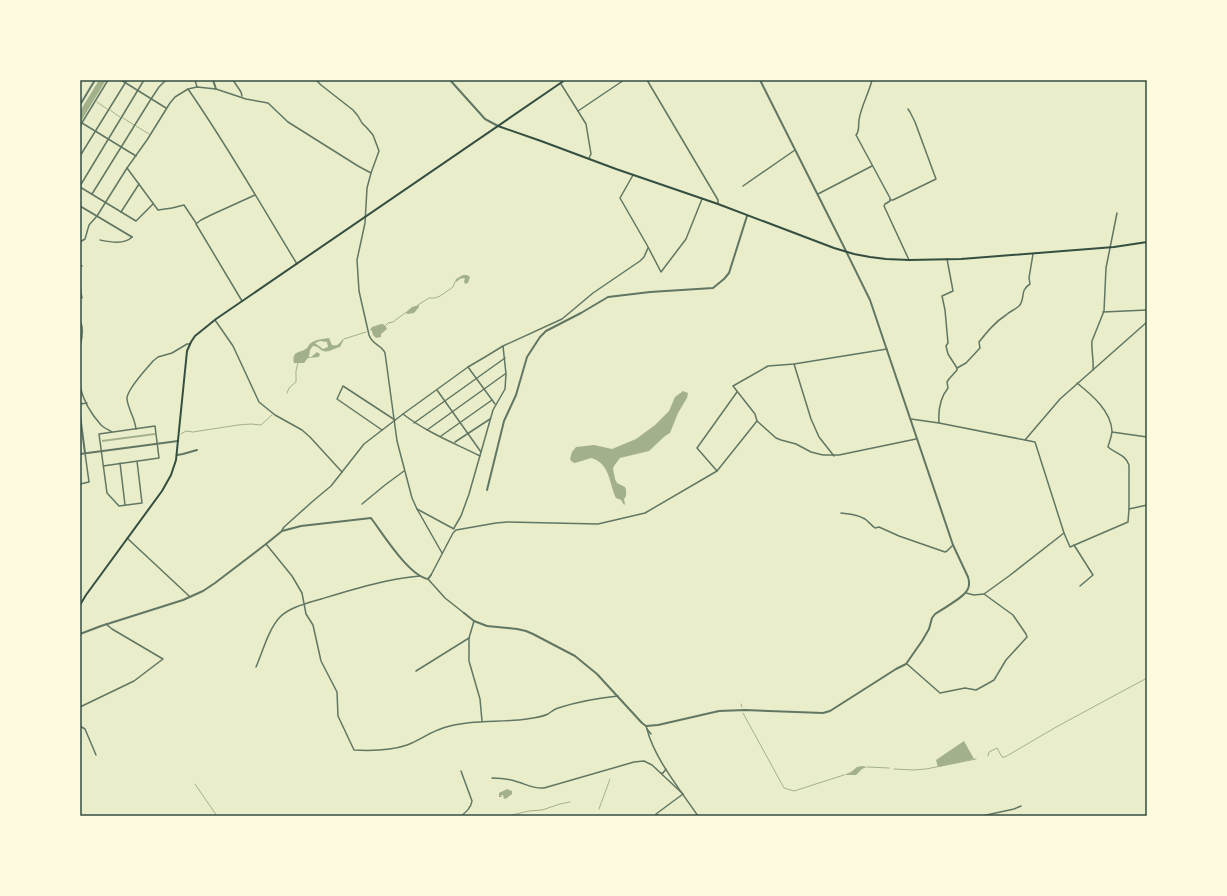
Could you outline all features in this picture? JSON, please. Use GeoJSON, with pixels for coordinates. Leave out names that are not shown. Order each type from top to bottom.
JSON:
{"type":"FeatureCollection","features":[{"type":"Feature","properties":{"kind":"main road"},"geometry":{"type":"LineString","coordinates":[[80,605],[168,481],[173,470],[178,441],[186,360],[190,344],[198,332],[565,80]]}},
{"type":"Feature","properties":{"kind":"main road"},"geometry":{"type":"LineString","coordinates":[[498,126],[718,204],[846,252],[877,258],[947,260],[1114,248],[1147,242]]}},
{"type":"Feature","properties":{"kind":"street"},"geometry":{"type":"LineString","coordinates":[[80,105],[95,80]]}},
{"type":"Feature","properties":{"kind":"street"},"geometry":{"type":"LineString","coordinates":[[80,126],[108,80]]}},
{"type":"Feature","properties":{"kind":"street"},"geometry":{"type":"LineString","coordinates":[[121,80],[166,108]]}},
{"type":"Feature","properties":{"kind":"street"},"geometry":{"type":"LineString","coordinates":[[80,156],[127,80]]}},
{"type":"Feature","properties":{"kind":"street"},"geometry":{"type":"LineString","coordinates":[[144,80],[80,186],[136,221],[153,204]]}},
{"type":"Feature","properties":{"kind":"street"},"geometry":{"type":"LineString","coordinates":[[92,194],[151,99],[166,80]]}},
{"type":"Feature","properties":{"kind":"street"},"geometry":{"type":"LineString","coordinates":[[195,80],[198,87]]}},
{"type":"Feature","properties":{"kind":"street"},"geometry":{"type":"LineString","coordinates":[[213,80],[216,89]]}},
{"type":"Feature","properties":{"kind":"street"},"geometry":{"type":"LineString","coordinates":[[233,80],[242,96]]}},
{"type":"Feature","properties":{"kind":"street"},"geometry":{"type":"LineString","coordinates":[[316,80],[353,110],[373,135],[379,150],[366,194],[366,217],[357,260],[359,291],[369,335],[372,342],[384,350],[385,353],[397,441],[412,498],[417,510],[442,554]]}},
{"type":"Feature","properties":{"kind":"street"},"geometry":{"type":"LineString","coordinates":[[450,80],[485,119],[498,126]]}},
{"type":"Feature","properties":{"kind":"street"},"geometry":{"type":"LineString","coordinates":[[578,111],[624,80]]}},
{"type":"Feature","properties":{"kind":"street"},"geometry":{"type":"LineString","coordinates":[[647,80],[718,200],[718,204]]}},
{"type":"Feature","properties":{"kind":"street"},"geometry":{"type":"LineString","coordinates":[[646,726],[658,725],[719,710],[822,713],[830,711],[906,664],[927,633],[932,618],[935,614],[966,593],[968,587],[969,581],[963,564],[953,545],[870,300],[760,80]]}},
{"type":"Feature","properties":{"kind":"street"},"geometry":{"type":"LineString","coordinates":[[872,80],[870,89],[863,104],[856,136],[890,200]]}},
{"type":"Feature","properties":{"kind":"street"},"geometry":{"type":"LineString","coordinates":[[560,83],[586,124],[590,154],[589,159]]}},
{"type":"Feature","properties":{"kind":"street"},"geometry":{"type":"LineString","coordinates":[[80,242],[85,239],[89,225],[97,216],[166,108],[175,97],[188,89],[198,87],[216,89],[242,96],[246,99],[268,103],[288,122],[371,173]]}},
{"type":"Feature","properties":{"kind":"street"},"geometry":{"type":"LineString","coordinates":[[188,89],[255,194],[297,264]]}},
{"type":"Feature","properties":{"kind":"street"},"geometry":{"type":"LineString","coordinates":[[908,109],[915,122],[936,179],[893,200],[890,200],[884,206],[909,260]]}},
{"type":"Feature","properties":{"kind":"street"},"geometry":{"type":"LineString","coordinates":[[82,123],[136,156]]}},
{"type":"Feature","properties":{"kind":"street"},"geometry":{"type":"LineString","coordinates":[[743,186],[795,150]]}},
{"type":"Feature","properties":{"kind":"street"},"geometry":{"type":"LineString","coordinates":[[818,194],[872,166]]}},
{"type":"Feature","properties":{"kind":"street"},"geometry":{"type":"LineString","coordinates":[[127,168],[158,210],[184,205],[242,301]]}},
{"type":"Feature","properties":{"kind":"street"},"geometry":{"type":"LineString","coordinates":[[633,175],[620,198],[661,272],[686,239],[702,199]]}},
{"type":"Feature","properties":{"kind":"street"},"geometry":{"type":"LineString","coordinates":[[121,212],[139,184]]}},
{"type":"Feature","properties":{"kind":"street"},"geometry":{"type":"LineString","coordinates":[[196,224],[201,220],[255,194]]}},
{"type":"Feature","properties":{"kind":"street"},"geometry":{"type":"LineString","coordinates":[[80,206],[132,238]]}},
{"type":"Feature","properties":{"kind":"street"},"geometry":{"type":"LineString","coordinates":[[1093,370],[1094,361],[1091,346],[1103,312],[1106,268],[1117,213]]}},
{"type":"Feature","properties":{"kind":"street"},"geometry":{"type":"LineString","coordinates":[[487,490],[506,416],[516,395],[527,357],[540,337],[546,331],[608,297],[650,292],[713,288],[729,273],[747,216]]}},
{"type":"Feature","properties":{"kind":"street"},"geometry":{"type":"LineString","coordinates":[[100,240],[122,242],[132,238]]}},
{"type":"Feature","properties":{"kind":"street"},"geometry":{"type":"LineString","coordinates":[[80,634],[190,597],[215,583],[282,531],[284,527],[302,510],[331,486],[364,444],[382,430],[468,367],[503,346],[562,319],[594,293],[640,261],[648,248]]}},
{"type":"Feature","properties":{"kind":"street"},"geometry":{"type":"LineString","coordinates":[[939,423],[941,400],[943,394],[948,388],[947,382],[949,379],[958,368],[966,363],[980,348],[979,342],[988,331],[1006,314],[1020,304],[1024,289],[1030,284],[1029,278],[1033,254]]}},
{"type":"Feature","properties":{"kind":"street"},"geometry":{"type":"LineString","coordinates":[[947,260],[953,291],[942,296],[948,337],[948,343],[946,346],[948,354],[958,368]]}},
{"type":"Feature","properties":{"kind":"street"},"geometry":{"type":"LineString","coordinates":[[80,288],[82,298],[80,298]]}},
{"type":"Feature","properties":{"kind":"street"},"geometry":{"type":"LineString","coordinates":[[1103,312],[1147,310]]}},
{"type":"Feature","properties":{"kind":"street"},"geometry":{"type":"LineString","coordinates":[[215,320],[233,346],[259,402],[275,415],[302,430],[342,472]]}},
{"type":"Feature","properties":{"kind":"street"},"geometry":{"type":"LineString","coordinates":[[80,321],[82,324],[82,338],[80,346]]}},
{"type":"Feature","properties":{"kind":"street"},"geometry":{"type":"LineString","coordinates":[[1025,440],[1060,399],[1147,322]]}},
{"type":"Feature","properties":{"kind":"street"},"geometry":{"type":"LineString","coordinates":[[136,429],[127,401],[127,394],[153,361],[158,357],[172,353],[187,344],[190,344]]}},
{"type":"Feature","properties":{"kind":"street"},"geometry":{"type":"LineString","coordinates":[[428,579],[461,516],[469,494],[490,419],[495,405],[505,390],[506,374],[503,346]]}},
{"type":"Feature","properties":{"kind":"street"},"geometry":{"type":"LineString","coordinates":[[887,349],[794,364],[768,366],[733,386],[755,414],[758,421],[776,438],[796,444],[811,452],[834,456],[917,439]]}},
{"type":"Feature","properties":{"kind":"street"},"geometry":{"type":"LineString","coordinates":[[414,423],[505,358]]}},
{"type":"Feature","properties":{"kind":"street"},"geometry":{"type":"LineString","coordinates":[[794,364],[811,419],[819,437],[834,456]]}},
{"type":"Feature","properties":{"kind":"street"},"geometry":{"type":"LineString","coordinates":[[468,367],[495,405]]}},
{"type":"Feature","properties":{"kind":"street"},"geometry":{"type":"LineString","coordinates":[[427,430],[506,374]]}},
{"type":"Feature","properties":{"kind":"street"},"geometry":{"type":"LineString","coordinates":[[910,420],[939,423],[1035,442],[1064,533],[1070,547],[1128,522],[1129,509],[1129,465],[1127,460],[1123,455],[1111,450],[1108,447],[1112,432],[1109,420],[1098,402],[1077,383]]}},
{"type":"Feature","properties":{"kind":"street"},"geometry":{"type":"LineString","coordinates":[[80,386],[87,403],[102,426],[112,432]]}},
{"type":"Feature","properties":{"kind":"street"},"geometry":{"type":"LineString","coordinates":[[382,430],[337,399],[343,386],[395,420]]}},
{"type":"Feature","properties":{"kind":"street"},"geometry":{"type":"LineString","coordinates":[[437,390],[481,452]]}},
{"type":"Feature","properties":{"kind":"street"},"geometry":{"type":"LineString","coordinates":[[717,471],[696,448],[737,392]]}},
{"type":"Feature","properties":{"kind":"street"},"geometry":{"type":"LineString","coordinates":[[441,436],[492,400]]}},
{"type":"Feature","properties":{"kind":"street"},"geometry":{"type":"LineString","coordinates":[[80,404],[87,403]]}},
{"type":"Feature","properties":{"kind":"street"},"geometry":{"type":"LineString","coordinates":[[403,414],[414,423],[480,456]]}},
{"type":"Feature","properties":{"kind":"street"},"geometry":{"type":"LineString","coordinates":[[80,415],[89,482],[80,484]]}},
{"type":"Feature","properties":{"kind":"street"},"geometry":{"type":"LineString","coordinates":[[455,443],[490,419]]}},
{"type":"Feature","properties":{"kind":"street"},"geometry":{"type":"LineString","coordinates":[[417,510],[454,529],[496,523],[545,522],[598,524],[645,513],[717,471],[758,421]]}},
{"type":"Feature","properties":{"kind":"street"},"geometry":{"type":"LineString","coordinates":[[103,466],[120,463],[159,458],[155,426],[99,434],[103,466],[107,494],[119,506],[142,503],[137,461]]}},
{"type":"Feature","properties":{"kind":"street"},"geometry":{"type":"LineString","coordinates":[[1112,432],[1147,436]]}},
{"type":"Feature","properties":{"kind":"street"},"geometry":{"type":"LineString","coordinates":[[80,454],[178,441]]}},
{"type":"Feature","properties":{"kind":"street"},"geometry":{"type":"LineString","coordinates":[[176,455],[197,450]]}},
{"type":"Feature","properties":{"kind":"street"},"geometry":{"type":"LineString","coordinates":[[120,463],[125,505]]}},
{"type":"Feature","properties":{"kind":"street"},"geometry":{"type":"LineString","coordinates":[[362,504],[404,471]]}},
{"type":"Feature","properties":{"kind":"street"},"geometry":{"type":"LineString","coordinates":[[1129,509],[1147,505]]}},
{"type":"Feature","properties":{"kind":"street"},"geometry":{"type":"LineString","coordinates":[[842,514],[851,513],[866,519],[875,528],[879,527],[899,536],[945,552],[953,545]]}},
{"type":"Feature","properties":{"kind":"street"},"geometry":{"type":"LineString","coordinates":[[282,531],[301,526],[371,518],[404,563],[420,576],[428,579],[445,598],[474,621],[487,626],[521,630],[533,634],[575,656],[597,674],[646,726],[653,746],[666,769],[698,816]]}},
{"type":"Feature","properties":{"kind":"street"},"geometry":{"type":"LineString","coordinates":[[966,593],[974,596],[984,594],[1064,533]]}},
{"type":"Feature","properties":{"kind":"street"},"geometry":{"type":"LineString","coordinates":[[127,538],[190,597]]}},
{"type":"Feature","properties":{"kind":"street"},"geometry":{"type":"LineString","coordinates":[[266,544],[298,584],[305,604],[306,614],[313,625],[321,661],[337,692],[338,716],[354,750],[377,751],[393,749],[409,744],[426,734],[443,728],[482,721],[526,719],[547,714],[556,709],[569,705],[618,696]]}},
{"type":"Feature","properties":{"kind":"street"},"geometry":{"type":"LineString","coordinates":[[1074,545],[1093,575],[1080,586]]}},
{"type":"Feature","properties":{"kind":"street"},"geometry":{"type":"LineString","coordinates":[[256,667],[277,621],[287,612],[305,604],[376,583],[404,577],[420,576]]}},
{"type":"Feature","properties":{"kind":"street"},"geometry":{"type":"LineString","coordinates":[[906,664],[940,693],[965,688],[976,690],[994,680],[1006,660],[1027,637],[1013,614],[984,594]]}},
{"type":"Feature","properties":{"kind":"street"},"geometry":{"type":"LineString","coordinates":[[474,621],[469,638],[469,660],[480,699],[482,721]]}},
{"type":"Feature","properties":{"kind":"street"},"geometry":{"type":"LineString","coordinates":[[80,707],[134,681],[163,659],[106,624]]}},
{"type":"Feature","properties":{"kind":"street"},"geometry":{"type":"LineString","coordinates":[[416,671],[469,638]]}},
{"type":"Feature","properties":{"kind":"street"},"geometry":{"type":"LineString","coordinates":[[80,726],[85,730],[96,755]]}},
{"type":"Feature","properties":{"kind":"street"},"geometry":{"type":"LineString","coordinates":[[647,729],[651,734]]}},
{"type":"Feature","properties":{"kind":"street"},"geometry":{"type":"LineString","coordinates":[[492,778],[513,780],[532,788],[544,788],[638,761],[649,763],[655,767],[683,794]]}},
{"type":"Feature","properties":{"kind":"street"},"geometry":{"type":"LineString","coordinates":[[661,774],[666,769]]}},
{"type":"Feature","properties":{"kind":"street"},"geometry":{"type":"LineString","coordinates":[[460,771],[472,801],[468,810],[461,816]]}},
{"type":"Feature","properties":{"kind":"street"},"geometry":{"type":"LineString","coordinates":[[658,816],[656,814],[683,794]]}},
{"type":"Feature","properties":{"kind":"street"},"geometry":{"type":"LineString","coordinates":[[982,816],[1022,806]]}},
{"type":"Feature","properties":{"kind":"shaded area"},"geometry":{"type":"Polygon","coordinates":[[[99,80],[106,80],[80,123],[80,111],[99,80]]]}},
{"type":"Feature","properties":{"kind":"shaded area"},"geometry":{"type":"Polygon","coordinates":[[[463,275],[470,277],[468,283],[465,284],[464,278],[455,282],[456,279],[463,275]]]}},
{"type":"Feature","properties":{"kind":"shaded area"},"geometry":{"type":"Polygon","coordinates":[[[419,305],[414,313],[405,313],[412,307],[419,305]]]}},
{"type":"Feature","properties":{"kind":"shaded area"},"geometry":{"type":"Polygon","coordinates":[[[383,324],[387,329],[381,334],[381,337],[376,338],[370,330],[372,327],[383,324]]]}},
{"type":"Feature","properties":{"kind":"shaded area"},"geometry":{"type":"Polygon","coordinates":[[[329,338],[332,345],[338,344],[344,339],[340,347],[329,351],[323,351],[313,346],[310,350],[309,357],[317,352],[320,354],[319,357],[308,358],[304,363],[294,363],[293,359],[295,354],[305,350],[310,344],[317,340],[329,338]],[[320,341],[315,343],[323,349],[328,347],[327,342],[320,341]]]}},
{"type":"Feature","properties":{"kind":"shaded area"},"geometry":{"type":"Polygon","coordinates":[[[683,391],[688,393],[687,398],[678,413],[670,433],[649,451],[620,458],[614,466],[613,469],[617,483],[625,487],[626,490],[624,505],[621,500],[616,498],[608,474],[602,464],[591,458],[575,463],[570,459],[572,452],[576,447],[594,445],[612,449],[636,439],[655,425],[669,411],[675,397],[683,391]]]}},
{"type":"Feature","properties":{"kind":"shaded area"},"geometry":{"type":"Polygon","coordinates":[[[155,433],[155,435],[102,442],[102,440],[155,433]]]}},
{"type":"Feature","properties":{"kind":"shaded area"},"geometry":{"type":"Polygon","coordinates":[[[964,741],[974,759],[938,767],[936,760],[964,741]]]}},
{"type":"Feature","properties":{"kind":"shaded area"},"geometry":{"type":"Polygon","coordinates":[[[857,767],[867,767],[862,769],[856,775],[844,775],[857,767]]]}},
{"type":"Feature","properties":{"kind":"shaded area"},"geometry":{"type":"Polygon","coordinates":[[[507,789],[512,791],[512,794],[504,799],[503,795],[501,795],[502,797],[499,797],[499,793],[507,789]]]}},
{"type":"Feature","properties":{"kind":"waterway"},"geometry":{"type":"LineString","coordinates":[[97,102],[107,109]]}},
{"type":"Feature","properties":{"kind":"waterway"},"geometry":{"type":"LineString","coordinates":[[110,110],[120,117]]}},
{"type":"Feature","properties":{"kind":"waterway"},"geometry":{"type":"LineString","coordinates":[[123,118],[134,125]]}},
{"type":"Feature","properties":{"kind":"waterway"},"geometry":{"type":"LineString","coordinates":[[136,126],[149,134]]}},
{"type":"Feature","properties":{"kind":"waterway"},"geometry":{"type":"LineString","coordinates":[[418,305],[429,298],[440,296],[453,287],[455,282]]}},
{"type":"Feature","properties":{"kind":"waterway"},"geometry":{"type":"LineString","coordinates":[[385,326],[405,313]]}},
{"type":"Feature","properties":{"kind":"waterway"},"geometry":{"type":"LineString","coordinates":[[344,339],[366,332]]}},
{"type":"Feature","properties":{"kind":"waterway"},"geometry":{"type":"LineString","coordinates":[[287,393],[289,388],[296,382],[298,363]]}},
{"type":"Feature","properties":{"kind":"waterway"},"geometry":{"type":"LineString","coordinates":[[181,434],[186,431],[193,432],[238,425],[261,425],[272,415]]}},
{"type":"Feature","properties":{"kind":"waterway"},"geometry":{"type":"LineString","coordinates":[[988,756],[989,752],[997,748],[1002,757],[1005,757],[1058,726],[1147,678]]}},
{"type":"Feature","properties":{"kind":"waterway"},"geometry":{"type":"LineString","coordinates":[[743,713],[784,788],[794,791],[844,775]]}},
{"type":"Feature","properties":{"kind":"waterway"},"geometry":{"type":"LineString","coordinates":[[894,769],[926,769],[976,759]]}},
{"type":"Feature","properties":{"kind":"waterway"},"geometry":{"type":"LineString","coordinates":[[867,767],[889,768]]}},
{"type":"Feature","properties":{"kind":"waterway"},"geometry":{"type":"LineString","coordinates":[[599,809],[610,779]]}},
{"type":"Feature","properties":{"kind":"waterway"},"geometry":{"type":"LineString","coordinates":[[195,784],[217,816]]}},
{"type":"Feature","properties":{"kind":"waterway"},"geometry":{"type":"LineString","coordinates":[[507,816],[529,811],[542,810],[570,802]]}}]}
